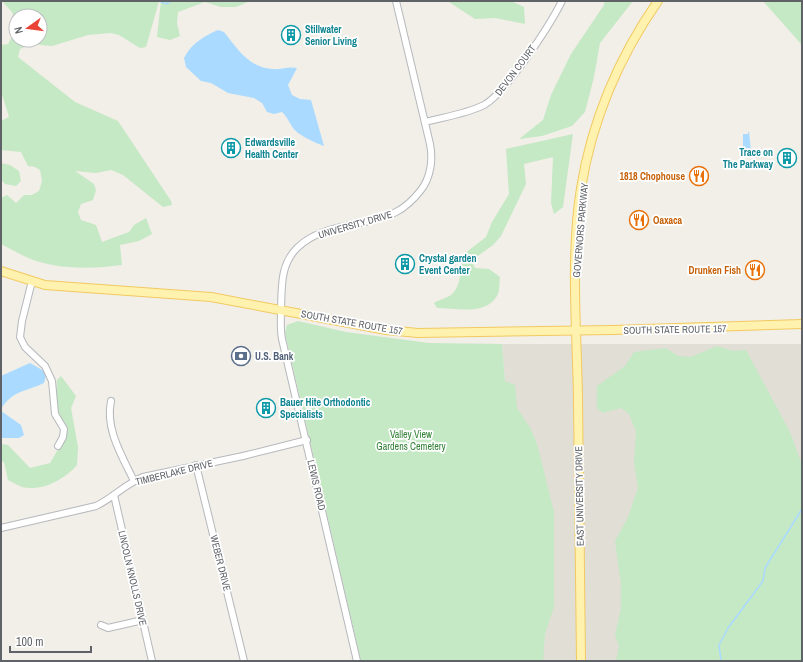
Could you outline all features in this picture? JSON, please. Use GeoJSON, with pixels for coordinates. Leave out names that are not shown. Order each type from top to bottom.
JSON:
{"type":"FeatureCollection","features":[{"type":"Feature","properties":{"kind":"main road","name":"GOVERNORS PARKWAY"},"geometry":{"type":"LineString","coordinates":[[577,331],[575,282],[578,224],[581,188],[589,155],[598,121],[614,78],[628,49],[658,1]]}},
{"type":"Feature","properties":{"kind":"main road","name":"SOUTH STATE ROUTE 157"},"geometry":{"type":"LineString","coordinates":[[1,271],[45,285],[211,297],[282,309],[386,330],[418,333],[577,331],[802,324]]}},
{"type":"Feature","properties":{"kind":"main road","name":"EAST UNIVERSITY DRIVE"},"geometry":{"type":"LineString","coordinates":[[577,331],[581,661]]}},
{"type":"Feature","properties":{"kind":"street","name":"UNIVERSITY DRIVE"},"geometry":{"type":"LineString","coordinates":[[282,309],[283,273],[296,249],[318,234],[395,213],[416,197],[427,179],[431,166],[431,149],[396,1]]}},
{"type":"Feature","properties":{"kind":"street","name":"DEVON COURT"},"geometry":{"type":"LineString","coordinates":[[425,122],[472,110],[482,106],[497,96],[534,45],[562,1]]}},
{"type":"Feature","properties":{"kind":"street"},"geometry":{"type":"LineString","coordinates":[[32,281],[22,321],[20,337],[24,347],[45,366],[52,381],[55,414],[64,429],[63,437],[58,446]]}},
{"type":"Feature","properties":{"kind":"street","name":"LEWIS ROAD"},"geometry":{"type":"LineString","coordinates":[[282,309],[280,323],[282,338],[307,440],[357,661]]}},
{"type":"Feature","properties":{"kind":"street"},"geometry":{"type":"LineString","coordinates":[[111,402],[109,412],[111,428],[134,481]]}},
{"type":"Feature","properties":{"kind":"street","name":"TIMBERLAKE DRIVE"},"geometry":{"type":"LineString","coordinates":[[1,528],[85,510],[110,499],[134,481],[196,465],[243,456],[307,440]]}},
{"type":"Feature","properties":{"kind":"street","name":"WEBER DRIVE"},"geometry":{"type":"LineString","coordinates":[[196,465],[244,661]]}},
{"type":"Feature","properties":{"kind":"street","name":"LINCOLN KNOLLS DRIVE"},"geometry":{"type":"LineString","coordinates":[[114,495],[152,661]]}},
{"type":"Feature","properties":{"kind":"street"},"geometry":{"type":"LineString","coordinates":[[101,625],[108,628],[143,620]]}},
{"type":"Feature","properties":{"kind":"shaded area"},"geometry":{"type":"Polygon","coordinates":[[[502,344],[802,344],[802,661],[500,661],[517,532],[502,344]]]}},
{"type":"Feature","properties":{"kind":"green space"},"geometry":{"type":"Polygon","coordinates":[[[2,1],[159,1],[146,47],[140,48],[119,35],[111,33],[88,35],[52,46],[48,46],[48,8],[8,8],[2,1]]]}},
{"type":"Feature","properties":{"kind":"green space"},"geometry":{"type":"Polygon","coordinates":[[[161,1],[250,1],[236,7],[221,7],[205,2],[178,12],[177,23],[180,36],[170,40],[157,37],[161,1]]]}},
{"type":"Feature","properties":{"kind":"green space"},"geometry":{"type":"Polygon","coordinates":[[[442,1],[511,1],[524,7],[525,24],[495,18],[475,19],[449,2],[442,1]]]}},
{"type":"Feature","properties":{"kind":"green space"},"geometry":{"type":"Polygon","coordinates":[[[604,1],[633,1],[600,43],[594,77],[585,112],[572,126],[542,136],[519,139],[543,120],[551,95],[571,54],[604,5],[604,1]]]}},
{"type":"Feature","properties":{"kind":"green space"},"geometry":{"type":"Polygon","coordinates":[[[763,1],[802,1],[802,45],[763,1]]]}},
{"type":"Feature","properties":{"kind":"green space"},"geometry":{"type":"Polygon","coordinates":[[[8,44],[8,48],[22,48],[20,49],[18,57],[75,102],[118,121],[171,201],[172,205],[163,207],[123,175],[111,170],[96,173],[75,171],[94,184],[96,190],[93,200],[81,204],[78,212],[81,220],[96,225],[102,242],[129,232],[134,225],[146,218],[152,234],[139,241],[120,245],[122,265],[86,268],[49,264],[26,257],[1,244],[1,198],[7,195],[16,203],[24,195],[32,195],[39,191],[42,181],[40,170],[35,167],[28,166],[21,152],[1,150],[1,121],[9,117],[1,91],[1,45],[8,44]]]}},
{"type":"Feature","properties":{"kind":"green space"},"geometry":{"type":"Polygon","coordinates":[[[573,134],[563,207],[554,214],[551,203],[553,157],[524,164],[526,184],[501,236],[493,245],[471,261],[475,268],[489,269],[500,277],[497,296],[492,302],[478,309],[437,308],[434,303],[451,295],[457,287],[460,277],[459,258],[486,237],[492,222],[509,194],[506,149],[573,134]]]}},
{"type":"Feature","properties":{"kind":"green space"},"geometry":{"type":"Polygon","coordinates":[[[1,163],[10,165],[19,171],[21,181],[16,186],[5,184],[1,179],[1,163]]]}},
{"type":"Feature","properties":{"kind":"green space","name":"Valley View Gardens Cemetery"},"geometry":{"type":"Polygon","coordinates":[[[298,321],[346,332],[429,343],[502,344],[505,381],[515,385],[517,408],[531,429],[538,447],[554,512],[554,607],[545,634],[543,661],[361,661],[285,333],[287,325],[298,321]]]}},
{"type":"Feature","properties":{"kind":"green space"},"geometry":{"type":"Polygon","coordinates":[[[717,346],[733,351],[746,350],[790,432],[802,465],[802,661],[616,661],[619,646],[615,635],[621,608],[621,584],[615,541],[628,517],[638,488],[634,462],[636,432],[629,414],[621,408],[603,413],[597,408],[597,386],[625,366],[634,352],[666,348],[678,356],[691,357],[717,346]]]}},
{"type":"Feature","properties":{"kind":"green space"},"geometry":{"type":"Polygon","coordinates":[[[61,376],[76,396],[71,408],[78,447],[77,465],[60,479],[45,486],[37,488],[22,487],[8,480],[4,462],[1,461],[1,444],[8,445],[30,468],[50,463],[66,436],[55,408],[57,380],[61,376]]]}},
{"type":"Feature","properties":{"kind":"water"},"geometry":{"type":"Polygon","coordinates":[[[218,30],[224,32],[244,56],[257,65],[272,69],[291,67],[297,68],[288,85],[292,95],[300,99],[311,100],[324,146],[298,133],[282,112],[274,114],[267,112],[262,103],[254,98],[228,93],[211,83],[201,81],[186,67],[184,58],[190,49],[203,38],[218,30]]]}},
{"type":"Feature","properties":{"kind":"water"},"geometry":{"type":"Polygon","coordinates":[[[748,132],[751,151],[743,151],[743,134],[748,134],[748,132]]]}},
{"type":"Feature","properties":{"kind":"water"},"geometry":{"type":"Polygon","coordinates":[[[30,363],[44,371],[46,376],[44,383],[20,392],[10,398],[1,409],[1,376],[30,363]]]}},
{"type":"Feature","properties":{"kind":"water"},"geometry":{"type":"Polygon","coordinates":[[[1,411],[21,425],[24,435],[19,438],[1,438],[1,411]]]}},
{"type":"Feature","properties":{"kind":"waterway"},"geometry":{"type":"LineString","coordinates":[[159,1],[166,4],[171,1]]}},
{"type":"Feature","properties":{"kind":"waterway"},"geometry":{"type":"LineString","coordinates":[[721,661],[719,645],[728,628],[763,581],[765,568],[802,509]]}},
{"type":"Feature","properties":{"kind":"place","name":"Stillwater Senior Living"},"geometry":{"type":"Point","coordinates":[291,35]}},
{"type":"Feature","properties":{"kind":"place","name":"Edwardsville Health Center"},"geometry":{"type":"Point","coordinates":[231,148]}},
{"type":"Feature","properties":{"kind":"place","name":"Trace on The Parkway"},"geometry":{"type":"Point","coordinates":[787,158]}},
{"type":"Feature","properties":{"kind":"place","name":"1818 Chophouse"},"geometry":{"type":"Point","coordinates":[699,176]}},
{"type":"Feature","properties":{"kind":"place","name":"Oaxaca"},"geometry":{"type":"Point","coordinates":[639,220]}},
{"type":"Feature","properties":{"kind":"place","name":"Crystal garden Event Center"},"geometry":{"type":"Point","coordinates":[405,264]}},
{"type":"Feature","properties":{"kind":"place","name":"Drunken Fish"},"geometry":{"type":"Point","coordinates":[755,270]}},
{"type":"Feature","properties":{"kind":"place","name":"U.S. Bank"},"geometry":{"type":"Point","coordinates":[241,356]}},
{"type":"Feature","properties":{"kind":"place","name":"Bauer Hite Orthodontic Specialists"},"geometry":{"type":"Point","coordinates":[266,408]}}]}
